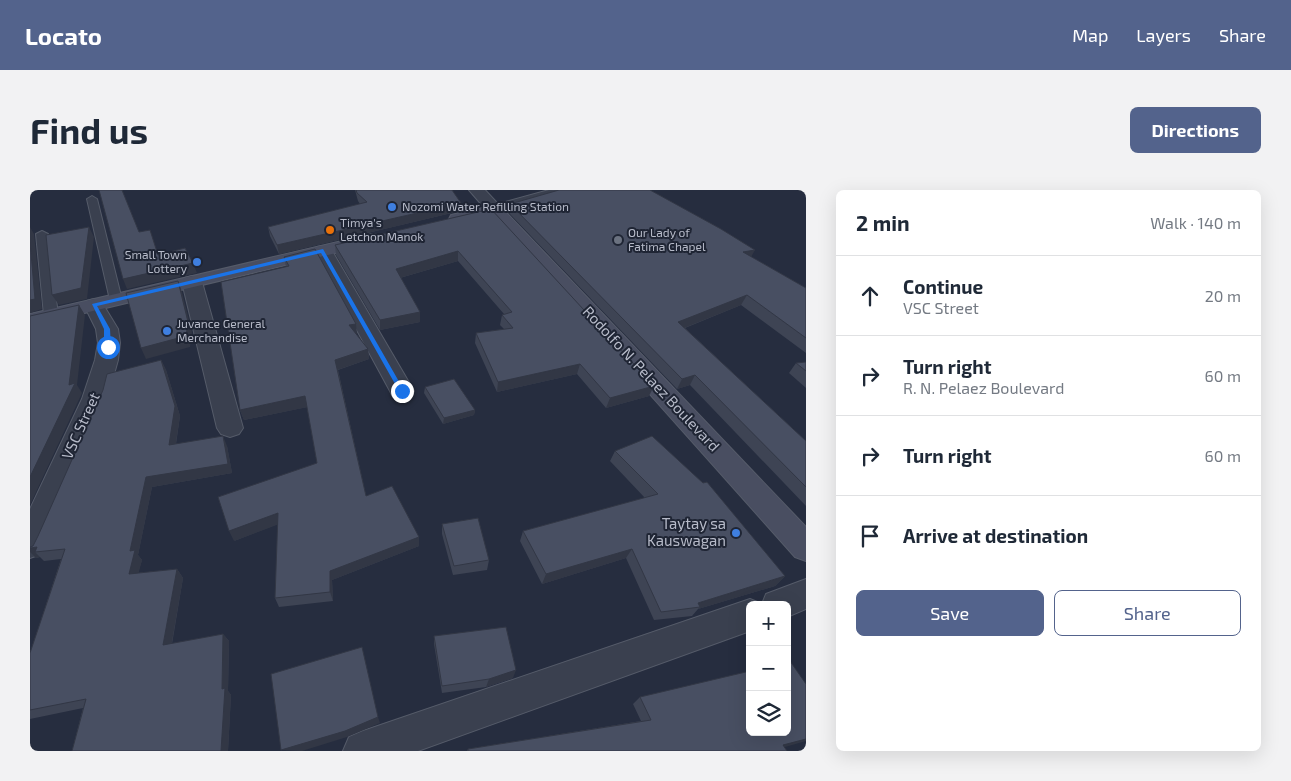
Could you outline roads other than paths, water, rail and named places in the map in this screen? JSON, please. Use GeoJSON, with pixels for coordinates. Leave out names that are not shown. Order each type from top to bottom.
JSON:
{"type":"FeatureCollection","features":[{"type":"Feature","properties":{"kind":"street"},"geometry":{"type":"LineString","coordinates":[[477,190],[495,210]]}},
{"type":"Feature","properties":{"kind":"street"},"geometry":{"type":"LineString","coordinates":[[438,223],[495,210],[566,190]]}},
{"type":"Feature","properties":{"kind":"street","name":"Rodolfo N. Pelaez Boulevard"},"geometry":{"type":"LineString","coordinates":[[495,210],[806,548]]}},
{"type":"Feature","properties":{"kind":"street"},"geometry":{"type":"LineString","coordinates":[[30,320],[390,235]]}},
{"type":"Feature","properties":{"kind":"street"},"geometry":{"type":"LineString","coordinates":[[323,251],[402,391]]}},
{"type":"Feature","properties":{"kind":"street"},"geometry":{"type":"LineString","coordinates":[[192,282],[230,428]]}},
{"type":"Feature","properties":{"kind":"street","name":"VSC Street"},"geometry":{"type":"LineString","coordinates":[[30,544],[63,467],[85,424],[99,385],[108,347],[105,302]]}},
{"type":"Feature","properties":{"kind":"street"},"geometry":{"type":"LineString","coordinates":[[788,601],[806,594]]}},
{"type":"Feature","properties":{"kind":"street"},"geometry":{"type":"LineString","coordinates":[[362,751],[746,617]]}},
{"type":"Feature","properties":{"kind":"lane"},"geometry":{"type":"LineString","coordinates":[[92,199],[105,302]]}},
{"type":"Feature","properties":{"kind":"lane"},"geometry":{"type":"LineString","coordinates":[[42,234],[51,315]]}},
{"type":"Feature","properties":{"kind":"place","name":"Nozomi Water Refilling Station"},"geometry":{"type":"Point","coordinates":[392,207]}},
{"type":"Feature","properties":{"kind":"place","name":"Timya's Letchon Manok"},"geometry":{"type":"Point","coordinates":[330,230]}},
{"type":"Feature","properties":{"kind":"place","name":"Our Lady of Fatima Chapel"},"geometry":{"type":"Point","coordinates":[618,240]}},
{"type":"Feature","properties":{"kind":"place","name":"Small Town Lottery"},"geometry":{"type":"Point","coordinates":[197,262]}},
{"type":"Feature","properties":{"kind":"place","name":"Juvance General Merchandise"},"geometry":{"type":"Point","coordinates":[167,331]}},
{"type":"Feature","properties":{"kind":"place","name":"Taytay sa Kauswagan"},"geometry":{"type":"Point","coordinates":[736,533]}}]}
